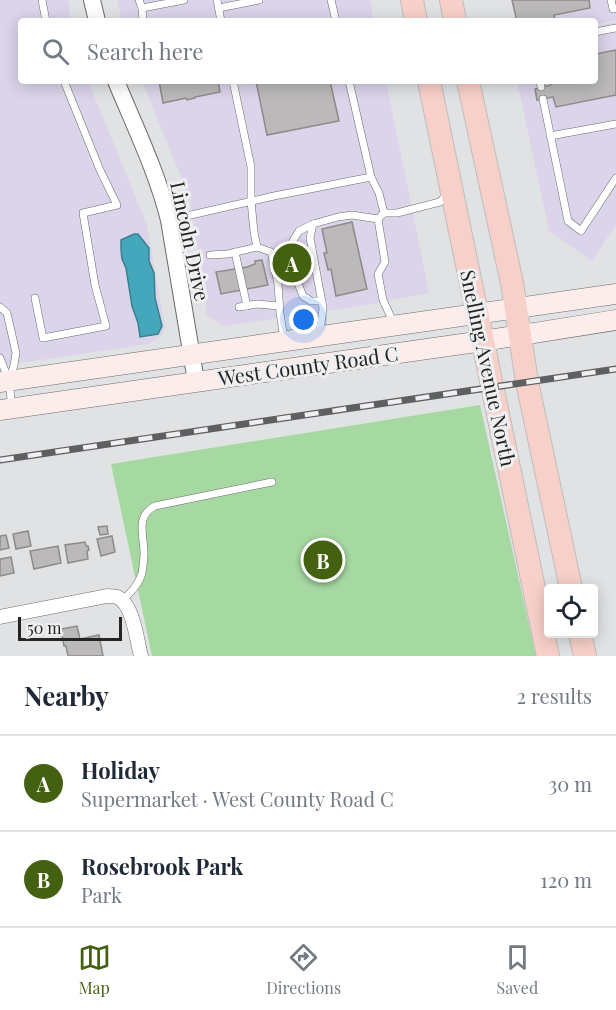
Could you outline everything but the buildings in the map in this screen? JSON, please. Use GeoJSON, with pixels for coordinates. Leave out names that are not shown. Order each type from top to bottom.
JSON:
{"type":"FeatureCollection","features":[{"type":"Feature","properties":{"kind":"highway"},"geometry":{"type":"LineString","coordinates":[[412,0],[415,18]]}},
{"type":"Feature","properties":{"kind":"highway"},"geometry":{"type":"LineString","coordinates":[[451,0],[454,18]]}},
{"type":"Feature","properties":{"kind":"highway","name":"Snelling Avenue North"},"geometry":{"type":"LineString","coordinates":[[430,84],[548,656]]}},
{"type":"Feature","properties":{"kind":"highway","name":"Snelling Avenue North"},"geometry":{"type":"LineString","coordinates":[[469,84],[512,283],[527,382],[570,584]]}},
{"type":"Feature","properties":{"kind":"highway"},"geometry":{"type":"LineString","coordinates":[[581,638],[585,656]]}},
{"type":"Feature","properties":{"kind":"main road","name":"West County Road C"},"geometry":{"type":"LineString","coordinates":[[5,381],[616,294]]}},
{"type":"Feature","properties":{"kind":"main road","name":"West County Road C"},"geometry":{"type":"LineString","coordinates":[[6,409],[616,320]]}},
{"type":"Feature","properties":{"kind":"street"},"geometry":{"type":"LineString","coordinates":[[92,0],[95,18]]}},
{"type":"Feature","properties":{"kind":"street","name":"Lincoln Drive"},"geometry":{"type":"LineString","coordinates":[[117,84],[158,182],[169,220],[196,381]]}},
{"type":"Feature","properties":{"kind":"street"},"geometry":{"type":"LineString","coordinates":[[0,617],[116,596],[123,600],[130,611],[141,656]]}},
{"type":"Feature","properties":{"kind":"lane"},"geometry":{"type":"LineString","coordinates":[[42,0],[45,18]]}},
{"type":"Feature","properties":{"kind":"lane"},"geometry":{"type":"LineString","coordinates":[[139,0],[143,18]]}},
{"type":"Feature","properties":{"kind":"lane"},"geometry":{"type":"LineString","coordinates":[[142,8],[184,0]]}},
{"type":"Feature","properties":{"kind":"lane"},"geometry":{"type":"LineString","coordinates":[[217,0],[221,18]]}},
{"type":"Feature","properties":{"kind":"lane"},"geometry":{"type":"LineString","coordinates":[[219,8],[259,0]]}},
{"type":"Feature","properties":{"kind":"lane"},"geometry":{"type":"LineString","coordinates":[[331,0],[335,18]]}},
{"type":"Feature","properties":{"kind":"lane"},"geometry":{"type":"LineString","coordinates":[[611,0],[613,9],[616,8]]}},
{"type":"Feature","properties":{"kind":"lane"},"geometry":{"type":"LineString","coordinates":[[598,31],[616,28]]}},
{"type":"Feature","properties":{"kind":"lane"},"geometry":{"type":"LineString","coordinates":[[35,298],[43,338],[106,326],[95,285],[83,213],[117,205],[100,170],[65,84]]}},
{"type":"Feature","properties":{"kind":"lane"},"geometry":{"type":"LineString","coordinates":[[234,84],[251,166],[251,201],[257,247]]}},
{"type":"Feature","properties":{"kind":"lane"},"geometry":{"type":"LineString","coordinates":[[350,84],[371,177],[379,193],[384,213]]}},
{"type":"Feature","properties":{"kind":"lane"},"geometry":{"type":"LineString","coordinates":[[543,99],[568,221],[581,231],[616,178]]}},
{"type":"Feature","properties":{"kind":"lane"},"geometry":{"type":"LineString","coordinates":[[550,136],[616,124]]}},
{"type":"Feature","properties":{"kind":"lane"},"geometry":{"type":"LineString","coordinates":[[169,220],[371,177]]}},
{"type":"Feature","properties":{"kind":"lane"},"geometry":{"type":"LineString","coordinates":[[378,219],[384,213],[397,213],[440,202],[451,190]]}},
{"type":"Feature","properties":{"kind":"lane"},"geometry":{"type":"LineString","coordinates":[[322,301],[311,301],[303,296],[297,280],[291,244],[299,231],[313,224],[338,217],[352,215],[378,219]]}},
{"type":"Feature","properties":{"kind":"lane"},"geometry":{"type":"LineString","coordinates":[[378,219],[385,262],[378,274],[383,300],[395,326]]}},
{"type":"Feature","properties":{"kind":"lane"},"geometry":{"type":"LineString","coordinates":[[313,224],[310,238],[323,308],[317,337]]}},
{"type":"Feature","properties":{"kind":"lane"},"geometry":{"type":"LineString","coordinates":[[210,255],[257,247],[271,252],[278,284],[284,341]]}},
{"type":"Feature","properties":{"kind":"lane"},"geometry":{"type":"LineString","coordinates":[[235,252],[248,306]]}},
{"type":"Feature","properties":{"kind":"lane"},"geometry":{"type":"LineString","coordinates":[[239,307],[256,304],[279,306]]}},
{"type":"Feature","properties":{"kind":"lane"},"geometry":{"type":"LineString","coordinates":[[0,307],[7,313],[16,353],[14,365],[5,381]]}},
{"type":"Feature","properties":{"kind":"lane"},"geometry":{"type":"LineString","coordinates":[[0,358],[5,381],[6,409]]}},
{"type":"Feature","properties":{"kind":"lane"},"geometry":{"type":"LineString","coordinates":[[123,600],[137,585],[141,575],[144,553],[142,519],[149,509],[272,482]]}},
{"type":"Feature","properties":{"kind":"shaded area"},"geometry":{"type":"Polygon","coordinates":[[[0,0],[68,0],[71,18],[18,18],[18,84],[89,84],[147,225],[165,327],[162,335],[148,344],[0,366],[0,0]]]}},
{"type":"Feature","properties":{"kind":"shaded area"},"geometry":{"type":"Polygon","coordinates":[[[117,0],[370,0],[373,18],[121,18],[117,0]]]}},
{"type":"Feature","properties":{"kind":"shaded area"},"geometry":{"type":"Polygon","coordinates":[[[511,0],[616,0],[616,20],[598,24],[598,18],[514,18],[511,0]]]}},
{"type":"Feature","properties":{"kind":"shaded area"},"geometry":{"type":"Polygon","coordinates":[[[616,22],[616,224],[592,261],[549,231],[518,84],[598,84],[598,26],[616,22]]]}},
{"type":"Feature","properties":{"kind":"shaded area"},"geometry":{"type":"Polygon","coordinates":[[[143,84],[387,84],[429,293],[360,306],[225,326],[207,316],[190,199],[143,84]]]}},
{"type":"Feature","properties":{"kind":"green space"},"geometry":{"type":"Polygon","coordinates":[[[480,405],[536,656],[152,656],[111,464],[480,405]]]}},
{"type":"Feature","properties":{"kind":"water"},"geometry":{"type":"Polygon","coordinates":[[[138,234],[149,248],[149,261],[154,273],[155,298],[162,326],[158,334],[140,337],[121,250],[121,240],[138,234]]]}},
{"type":"Feature","properties":{"kind":"railway"},"geometry":{"type":"LineString","coordinates":[[0,460],[616,369]]}},
{"type":"Feature","properties":{"kind":"place","name":"Holiday"},"geometry":{"type":"Point","coordinates":[292,263]}},
{"type":"Feature","properties":{"kind":"place","name":"Rosebrook Park"},"geometry":{"type":"Point","coordinates":[323,560]}}]}
